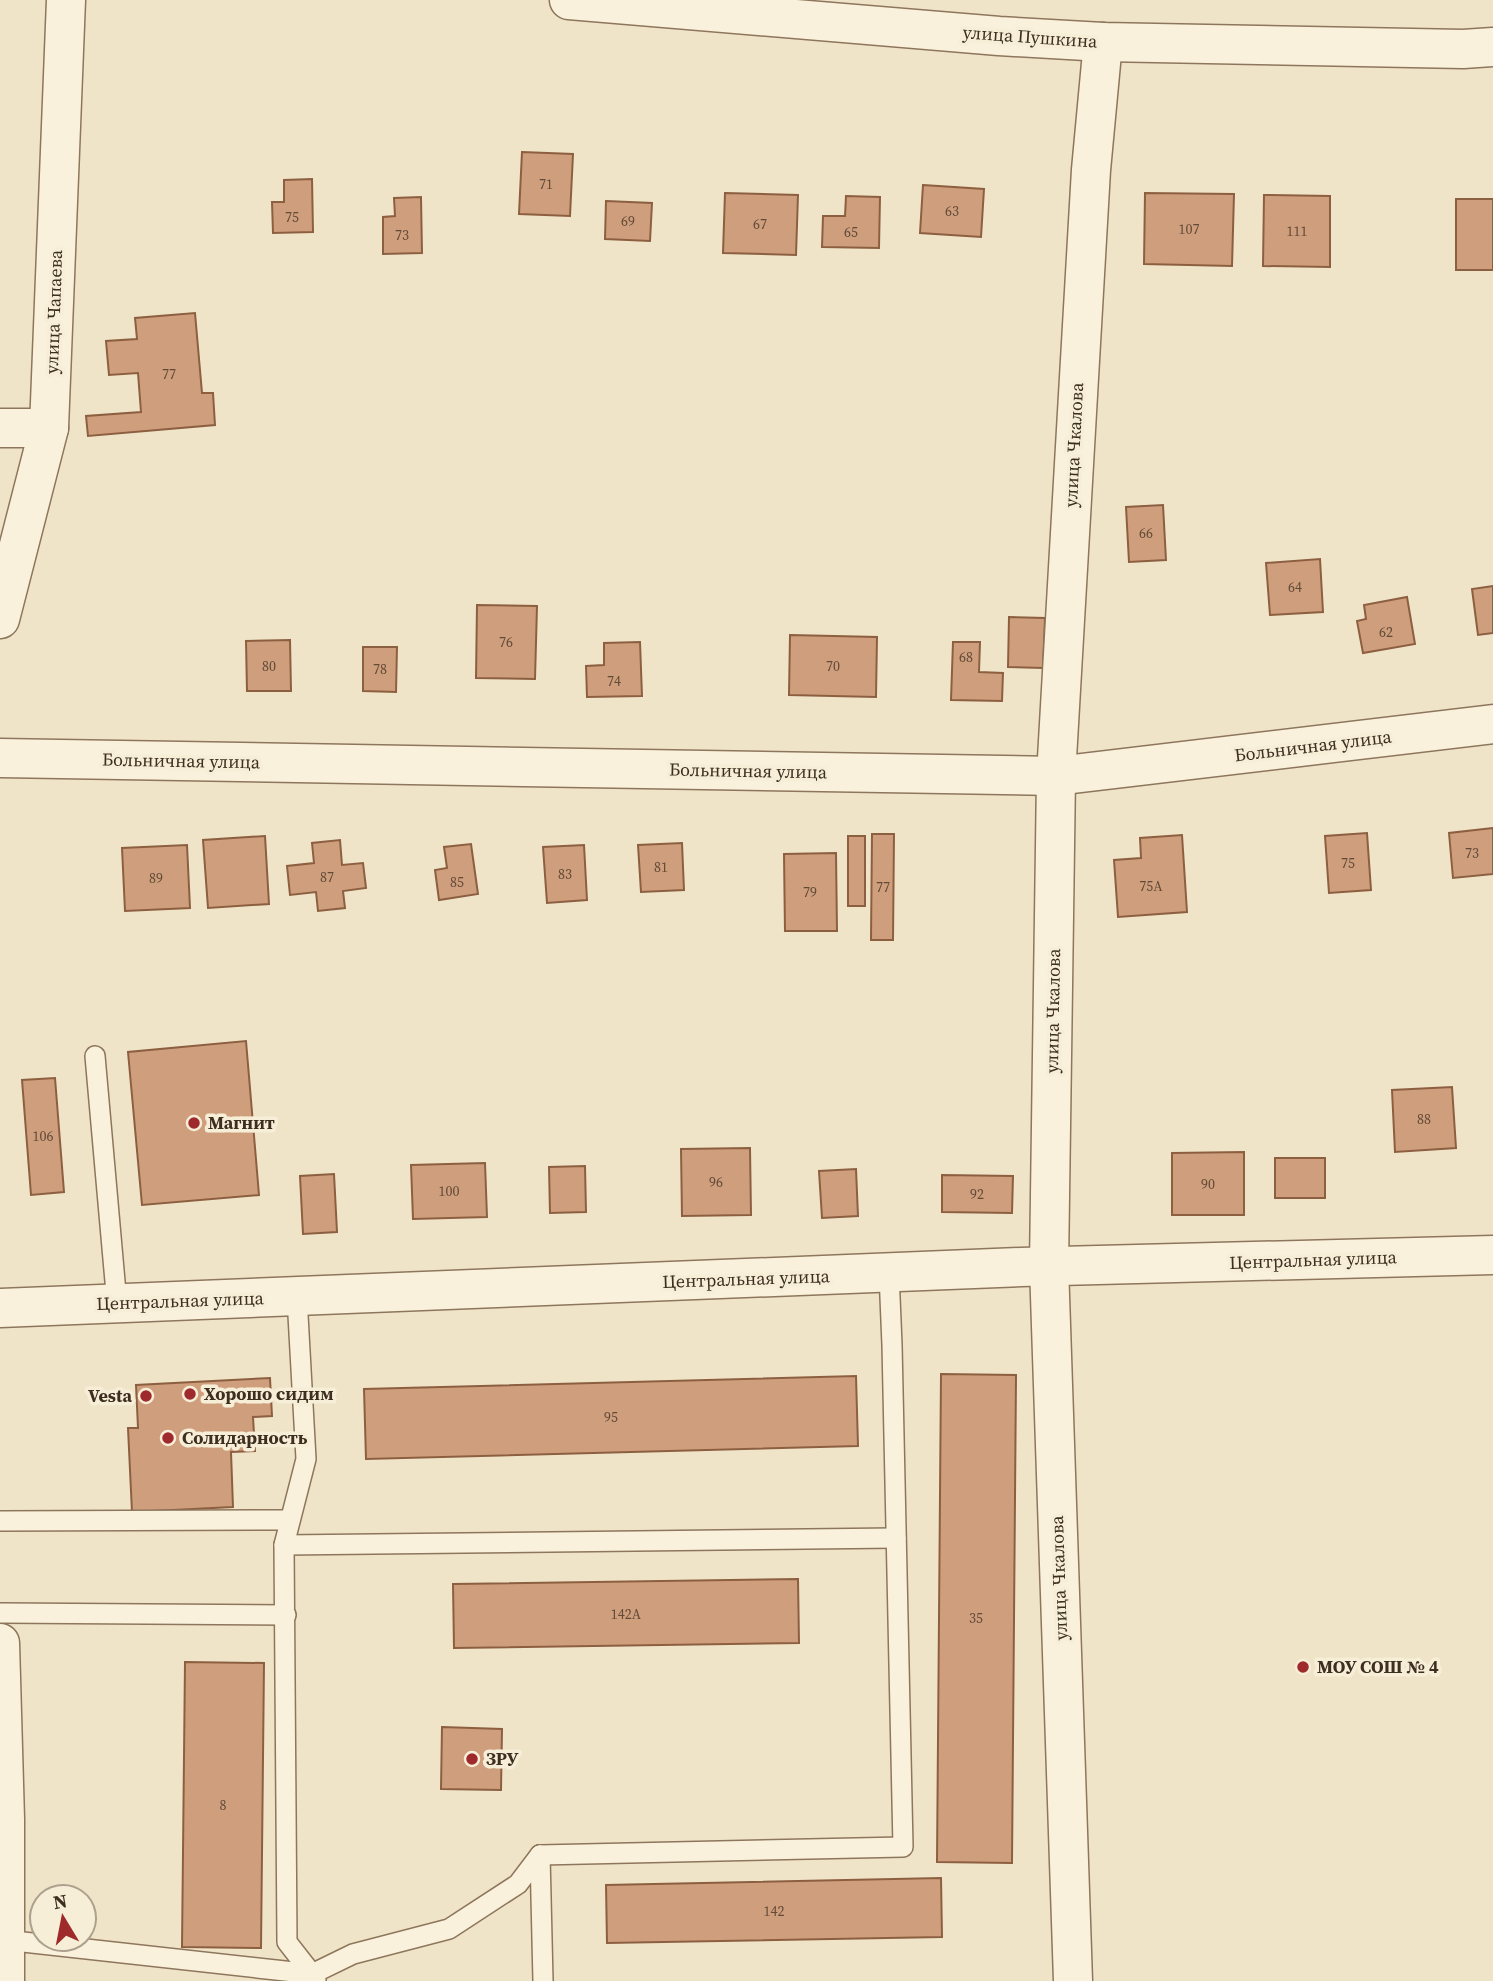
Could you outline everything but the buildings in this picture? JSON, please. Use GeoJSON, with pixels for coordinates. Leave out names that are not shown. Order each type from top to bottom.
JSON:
{"type":"FeatureCollection","features":[{"type":"Feature","properties":{"kind":"street","name":"улица Чапаева"},"geometry":{"type":"LineString","coordinates":[[0,618],[49,428],[66,0]]}},
{"type":"Feature","properties":{"kind":"street","name":"улица Пушкина"},"geometry":{"type":"LineString","coordinates":[[569,0],[985,35],[1103,42],[1463,49],[1493,47]]}},
{"type":"Feature","properties":{"kind":"street","name":"улица Чкалова"},"geometry":{"type":"LineString","coordinates":[[1073,1981],[1049,1266],[1056,776],[1091,170],[1103,42]]}},
{"type":"Feature","properties":{"kind":"street"},"geometry":{"type":"LineString","coordinates":[[0,428],[49,428]]}},
{"type":"Feature","properties":{"kind":"street","name":"Больничная улица"},"geometry":{"type":"LineString","coordinates":[[0,758],[1056,776],[1493,724]]}},
{"type":"Feature","properties":{"kind":"street","name":"Центральная улица"},"geometry":{"type":"LineString","coordinates":[[0,1308],[1049,1266],[1493,1255]]}},
{"type":"Feature","properties":{"kind":"street"},"geometry":{"type":"LineString","coordinates":[[0,1643],[5,1981]]}},
{"type":"Feature","properties":{"kind":"lane"},"geometry":{"type":"LineString","coordinates":[[95,1056],[117,1304]]}},
{"type":"Feature","properties":{"kind":"lane"},"geometry":{"type":"LineString","coordinates":[[541,1855],[903,1847],[889,1273]]}},
{"type":"Feature","properties":{"kind":"lane"},"geometry":{"type":"LineString","coordinates":[[297,1297],[306,1459],[284,1545],[287,1942],[314,1977]]}},
{"type":"Feature","properties":{"kind":"lane"},"geometry":{"type":"LineString","coordinates":[[0,1521],[290,1520]]}},
{"type":"Feature","properties":{"kind":"lane"},"geometry":{"type":"LineString","coordinates":[[284,1545],[896,1538]]}},
{"type":"Feature","properties":{"kind":"lane"},"geometry":{"type":"LineString","coordinates":[[0,1613],[286,1615]]}},
{"type":"Feature","properties":{"kind":"lane"},"geometry":{"type":"LineString","coordinates":[[5,1940],[314,1977],[353,1954],[449,1929],[518,1884],[541,1855]]}},
{"type":"Feature","properties":{"kind":"lane"},"geometry":{"type":"LineString","coordinates":[[541,1855],[543,1981]]}},
{"type":"Feature","properties":{"kind":"place","name":"Магнит"},"geometry":{"type":"Point","coordinates":[194,1123]}},
{"type":"Feature","properties":{"kind":"place","name":"Хорошо сидим"},"geometry":{"type":"Point","coordinates":[190,1394]}},
{"type":"Feature","properties":{"kind":"place","name":"Vesta"},"geometry":{"type":"Point","coordinates":[146,1396]}},
{"type":"Feature","properties":{"kind":"place","name":"Солидарность"},"geometry":{"type":"Point","coordinates":[168,1438]}},
{"type":"Feature","properties":{"kind":"place","name":"МОУ СОШ № 4"},"geometry":{"type":"Point","coordinates":[1303,1667]}},
{"type":"Feature","properties":{"kind":"place","name":"ЗРУ"},"geometry":{"type":"Point","coordinates":[472,1759]}}]}
